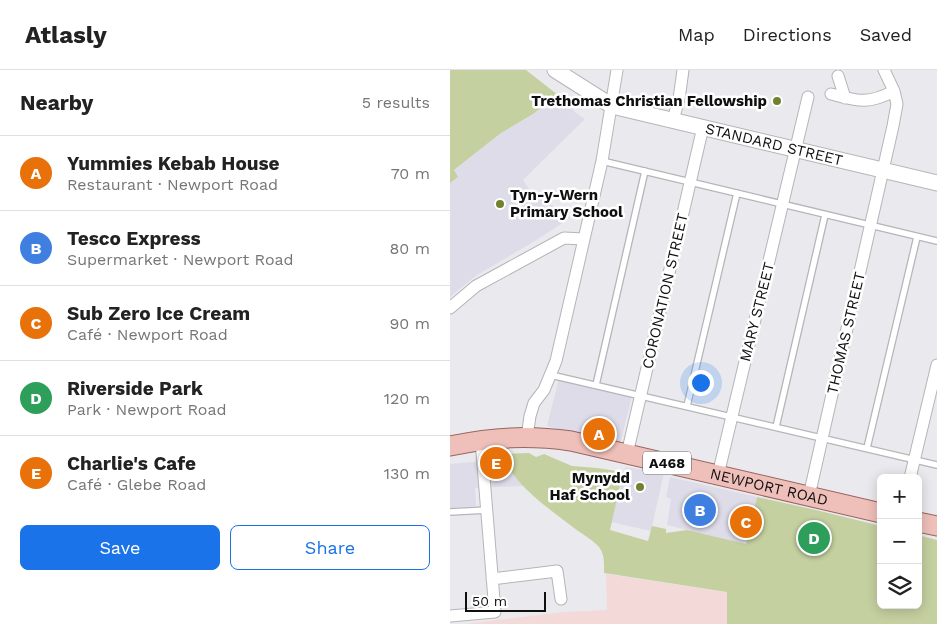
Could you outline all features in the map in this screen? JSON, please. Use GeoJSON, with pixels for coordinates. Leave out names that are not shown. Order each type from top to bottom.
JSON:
{"type":"FeatureCollection","features":[{"type":"Feature","properties":{"kind":"main road","name":"NEWPORT ROAD"},"geometry":{"type":"LineString","coordinates":[[450,446],[481,440],[527,437],[571,442],[877,512]]}},
{"type":"Feature","properties":{"kind":"main road"},"geometry":{"type":"LineString","coordinates":[[922,523],[937,526]]}},
{"type":"Feature","properties":{"kind":"street","name":"STANDARD STREET"},"geometry":{"type":"LineString","coordinates":[[555,70],[612,106],[937,183]]}},
{"type":"Feature","properties":{"kind":"street"},"geometry":{"type":"LineString","coordinates":[[527,437],[534,403],[544,390],[556,361],[602,161],[612,106],[616,70]]}},
{"type":"Feature","properties":{"kind":"street"},"geometry":{"type":"LineString","coordinates":[[673,120],[679,99],[683,70]]}},
{"type":"Feature","properties":{"kind":"street"},"geometry":{"type":"LineString","coordinates":[[830,94],[855,100],[879,99],[894,91],[884,70]]}},
{"type":"Feature","properties":{"kind":"street"},"geometry":{"type":"LineString","coordinates":[[838,76],[845,98]]}},
{"type":"Feature","properties":{"kind":"street","name":"THOMAS STREET"},"geometry":{"type":"LineString","coordinates":[[808,496],[883,170],[897,104],[894,91]]}},
{"type":"Feature","properties":{"kind":"street","name":"MARY STREET"},"geometry":{"type":"LineString","coordinates":[[718,475],[808,97]]}},
{"type":"Feature","properties":{"kind":"street","name":"CORONATION STREET"},"geometry":{"type":"LineString","coordinates":[[627,454],[703,127]]}},
{"type":"Feature","properties":{"kind":"street"},"geometry":{"type":"LineString","coordinates":[[450,308],[476,286],[564,238],[583,239]]}},
{"type":"Feature","properties":{"kind":"street"},"geometry":{"type":"LineString","coordinates":[[911,474],[937,365]]}},
{"type":"Feature","properties":{"kind":"street"},"geometry":{"type":"LineString","coordinates":[[450,616],[495,612],[481,440]]}},
{"type":"Feature","properties":{"kind":"street"},"geometry":{"type":"LineString","coordinates":[[492,579],[557,571],[561,599]]}},
{"type":"Feature","properties":{"kind":"lane"},"geometry":{"type":"LineString","coordinates":[[602,161],[937,241]]}},
{"type":"Feature","properties":{"kind":"lane"},"geometry":{"type":"LineString","coordinates":[[596,385],[645,171]]}},
{"type":"Feature","properties":{"kind":"lane"},"geometry":{"type":"LineString","coordinates":[[687,406],[736,193]]}},
{"type":"Feature","properties":{"kind":"lane"},"geometry":{"type":"LineString","coordinates":[[776,427],[825,214]]}},
{"type":"Feature","properties":{"kind":"lane"},"geometry":{"type":"LineString","coordinates":[[867,448],[917,236]]}},
{"type":"Feature","properties":{"kind":"lane"},"geometry":{"type":"LineString","coordinates":[[551,375],[937,465]]}},
{"type":"Feature","properties":{"kind":"lane"},"geometry":{"type":"LineString","coordinates":[[450,512],[487,510]]}},
{"type":"Feature","properties":{"kind":"shaded area","name":"Tyn-y-Wern Primary School"},"geometry":{"type":"Polygon","coordinates":[[[558,95],[585,119],[523,180],[530,190],[570,218],[477,275],[450,297],[450,183],[458,177],[453,171],[501,133],[533,114],[558,95]]]}},
{"type":"Feature","properties":{"kind":"shaded area"},"geometry":{"type":"Polygon","coordinates":[[[559,378],[632,396],[620,444],[547,426],[559,378]]]}},
{"type":"Feature","properties":{"kind":"shaded area"},"geometry":{"type":"Polygon","coordinates":[[[501,454],[506,466],[523,486],[475,488],[476,506],[450,508],[450,464],[482,461],[482,455],[501,454]]]}},
{"type":"Feature","properties":{"kind":"shaded area","name":"Mynydd Haf School"},"geometry":{"type":"Polygon","coordinates":[[[625,467],[664,473],[651,531],[611,522],[625,467]]]}},
{"type":"Feature","properties":{"kind":"shaded area"},"geometry":{"type":"Polygon","coordinates":[[[670,477],[757,497],[746,544],[667,525],[671,499],[666,497],[670,477]]]}},
{"type":"Feature","properties":{"kind":"shaded area"},"geometry":{"type":"Polygon","coordinates":[[[606,574],[727,592],[727,624],[464,624],[564,612],[607,610],[606,574]]]}},
{"type":"Feature","properties":{"kind":"green space"},"geometry":{"type":"Polygon","coordinates":[[[450,70],[526,70],[558,95],[533,114],[501,133],[454,170],[458,177],[450,183],[450,70]]]}},
{"type":"Feature","properties":{"kind":"green space"},"geometry":{"type":"Polygon","coordinates":[[[529,453],[536,457],[544,454],[572,466],[623,472],[610,530],[648,541],[652,526],[666,529],[666,533],[687,530],[746,544],[757,497],[877,525],[877,609],[922,609],[922,536],[937,540],[937,624],[727,624],[727,592],[604,573],[603,556],[599,547],[523,486],[514,476],[501,454],[529,453]]]}},
{"type":"Feature","properties":{"kind":"place","name":"Trethomas Christian Fellowship"},"geometry":{"type":"Point","coordinates":[777,101]}},
{"type":"Feature","properties":{"kind":"place","name":"Tyn-y-Wern Primary School"},"geometry":{"type":"Point","coordinates":[500,204]}},
{"type":"Feature","properties":{"kind":"place","name":"Yummies Kebab House"},"geometry":{"type":"Point","coordinates":[599,434]}},
{"type":"Feature","properties":{"kind":"place","name":"Charlie's Cafe"},"geometry":{"type":"Point","coordinates":[496,463]}},
{"type":"Feature","properties":{"kind":"place","name":"Mynydd Haf School"},"geometry":{"type":"Point","coordinates":[640,487]}},
{"type":"Feature","properties":{"kind":"place","name":"Tesco Express"},"geometry":{"type":"Point","coordinates":[700,510]}},
{"type":"Feature","properties":{"kind":"place","name":"Sub Zero Ice Cream"},"geometry":{"type":"Point","coordinates":[746,522]}},
{"type":"Feature","properties":{"kind":"place","name":"Riverside Park"},"geometry":{"type":"Point","coordinates":[814,538]}}]}
